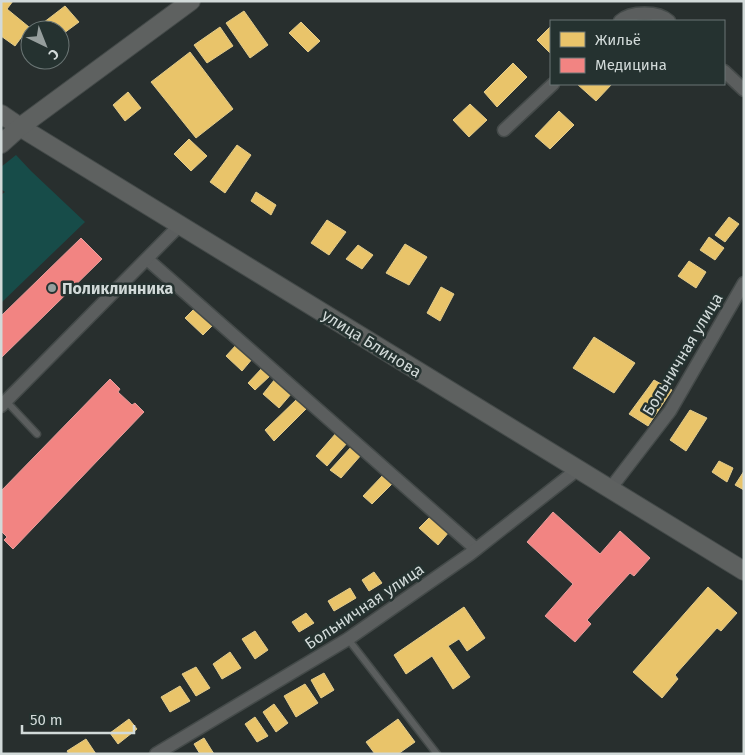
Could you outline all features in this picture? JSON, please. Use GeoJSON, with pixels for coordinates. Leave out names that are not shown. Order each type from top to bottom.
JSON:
{"type":"FeatureCollection","features":[{"type":"Feature","properties":{"kind":"main road"},"geometry":{"type":"LineString","coordinates":[[1,144],[20,127],[191,1]]}},
{"type":"Feature","properties":{"kind":"main road","name":"улица Блинова"},"geometry":{"type":"LineString","coordinates":[[1,114],[744,571]]}},
{"type":"Feature","properties":{"kind":"street"},"geometry":{"type":"LineString","coordinates":[[621,20],[625,17],[644,13],[668,20]]}},
{"type":"Feature","properties":{"kind":"street"},"geometry":{"type":"LineString","coordinates":[[725,72],[744,90]]}},
{"type":"Feature","properties":{"kind":"street"},"geometry":{"type":"LineString","coordinates":[[504,130],[552,85]]}},
{"type":"Feature","properties":{"kind":"street"},"geometry":{"type":"LineString","coordinates":[[4,403],[180,225]]}},
{"type":"Feature","properties":{"kind":"street"},"geometry":{"type":"LineString","coordinates":[[147,259],[476,549]]}},
{"type":"Feature","properties":{"kind":"street","name":"Больничная улица"},"geometry":{"type":"LineString","coordinates":[[610,489],[670,411],[744,283]]}},
{"type":"Feature","properties":{"kind":"street","name":"Больничная улица"},"geometry":{"type":"LineString","coordinates":[[156,754],[348,639],[476,549],[578,469]]}},
{"type":"Feature","properties":{"kind":"lane"},"geometry":{"type":"LineString","coordinates":[[4,403],[37,434]]}},
{"type":"Feature","properties":{"kind":"lane"},"geometry":{"type":"LineString","coordinates":[[348,639],[437,754]]}},
{"type":"Feature","properties":{"kind":"shaded area"},"geometry":{"type":"Polygon","coordinates":[[[16,155],[85,222],[1,303],[1,195],[5,192],[1,189],[1,167],[16,155]]]}},
{"type":"Feature","properties":{"kind":"building: Жильё"},"geometry":{"type":"Polygon","coordinates":[[[1,1],[13,1],[7,9],[20,20],[20,39],[15,46],[1,36],[1,1]]]}},
{"type":"Feature","properties":{"kind":"building: Жильё"},"geometry":{"type":"Polygon","coordinates":[[[65,6],[79,22],[70,29],[70,20],[47,20],[65,6]]]}},
{"type":"Feature","properties":{"kind":"building: Жильё"},"geometry":{"type":"Polygon","coordinates":[[[244,11],[268,45],[250,58],[226,23],[244,11]]]}},
{"type":"Feature","properties":{"kind":"building: Жильё"},"geometry":{"type":"Polygon","coordinates":[[[301,22],[320,41],[308,52],[289,33],[301,22]]]}},
{"type":"Feature","properties":{"kind":"building: Жильё"},"geometry":{"type":"Polygon","coordinates":[[[220,27],[233,46],[207,63],[194,45],[220,27]]]}},
{"type":"Feature","properties":{"kind":"building: Жильё"},"geometry":{"type":"Polygon","coordinates":[[[550,27],[550,53],[537,40],[550,27]]]}},
{"type":"Feature","properties":{"kind":"building: Жильё"},"geometry":{"type":"Polygon","coordinates":[[[190,52],[233,109],[196,138],[151,82],[190,52]]]}},
{"type":"Feature","properties":{"kind":"building: Жильё"},"geometry":{"type":"Polygon","coordinates":[[[513,63],[527,77],[497,107],[484,92],[513,63]]]}},
{"type":"Feature","properties":{"kind":"building: Жильё"},"geometry":{"type":"Polygon","coordinates":[[[578,85],[611,85],[596,101],[578,85]]]}},
{"type":"Feature","properties":{"kind":"building: Жильё"},"geometry":{"type":"Polygon","coordinates":[[[128,92],[141,108],[125,121],[113,105],[128,92]]]}},
{"type":"Feature","properties":{"kind":"building: Жильё"},"geometry":{"type":"Polygon","coordinates":[[[470,104],[487,120],[469,137],[453,120],[470,104]]]}},
{"type":"Feature","properties":{"kind":"building: Жильё"},"geometry":{"type":"Polygon","coordinates":[[[559,111],[574,125],[550,149],[535,136],[559,111]]]}},
{"type":"Feature","properties":{"kind":"building: Жильё"},"geometry":{"type":"Polygon","coordinates":[[[189,139],[207,156],[191,171],[174,154],[189,139]]]}},
{"type":"Feature","properties":{"kind":"building: Жильё"},"geometry":{"type":"Polygon","coordinates":[[[237,145],[251,155],[225,193],[210,182],[237,145]]]}},
{"type":"Feature","properties":{"kind":"building: Жильё"},"geometry":{"type":"Polygon","coordinates":[[[256,192],[276,205],[271,215],[251,201],[256,192]]]}},
{"type":"Feature","properties":{"kind":"building: Жильё"},"geometry":{"type":"Polygon","coordinates":[[[729,217],[739,224],[725,242],[715,235],[729,217]]]}},
{"type":"Feature","properties":{"kind":"building: Жильё"},"geometry":{"type":"Polygon","coordinates":[[[327,220],[346,232],[329,255],[311,243],[327,220]]]}},
{"type":"Feature","properties":{"kind":"building: Жильё"},"geometry":{"type":"Polygon","coordinates":[[[709,237],[724,248],[715,260],[700,250],[709,237]]]}},
{"type":"Feature","properties":{"kind":"building: Жильё"},"geometry":{"type":"Polygon","coordinates":[[[405,244],[427,257],[409,285],[386,273],[405,244]]]}},
{"type":"Feature","properties":{"kind":"building: Жильё"},"geometry":{"type":"Polygon","coordinates":[[[358,245],[373,255],[362,269],[346,259],[358,245]]]}},
{"type":"Feature","properties":{"kind":"building: Жильё"},"geometry":{"type":"Polygon","coordinates":[[[689,261],[706,272],[696,288],[678,276],[689,261]]]}},
{"type":"Feature","properties":{"kind":"building: Жильё"},"geometry":{"type":"Polygon","coordinates":[[[441,287],[454,294],[440,321],[427,313],[441,287]]]}},
{"type":"Feature","properties":{"kind":"building: Жильё"},"geometry":{"type":"Polygon","coordinates":[[[195,308],[214,324],[203,335],[185,318],[195,308]]]}},
{"type":"Feature","properties":{"kind":"building: Жильё"},"geometry":{"type":"Polygon","coordinates":[[[594,337],[635,363],[614,393],[573,368],[594,337]]]}},
{"type":"Feature","properties":{"kind":"building: Жильё"},"geometry":{"type":"Polygon","coordinates":[[[237,344],[253,358],[242,371],[226,356],[237,344]]]}},
{"type":"Feature","properties":{"kind":"building: Жильё"},"geometry":{"type":"Polygon","coordinates":[[[263,367],[271,375],[255,390],[248,383],[263,367]]]}},
{"type":"Feature","properties":{"kind":"building: Жильё"},"geometry":{"type":"Polygon","coordinates":[[[275,379],[292,393],[279,408],[263,394],[275,379]]]}},
{"type":"Feature","properties":{"kind":"building: Жильё"},"geometry":{"type":"Polygon","coordinates":[[[654,380],[672,390],[648,426],[629,414],[654,380]]]}},
{"type":"Feature","properties":{"kind":"building: Жильё"},"geometry":{"type":"Polygon","coordinates":[[[297,399],[307,408],[274,441],[265,430],[297,399]]]}},
{"type":"Feature","properties":{"kind":"building: Жильё"},"geometry":{"type":"Polygon","coordinates":[[[690,410],[707,418],[686,451],[670,440],[690,410]]]}},
{"type":"Feature","properties":{"kind":"building: Жильё"},"geometry":{"type":"Polygon","coordinates":[[[337,432],[348,442],[327,466],[316,456],[337,432]]]}},
{"type":"Feature","properties":{"kind":"building: Жильё"},"geometry":{"type":"Polygon","coordinates":[[[352,446],[362,454],[341,478],[330,470],[352,446]]]}},
{"type":"Feature","properties":{"kind":"building: Жильё"},"geometry":{"type":"Polygon","coordinates":[[[719,461],[733,468],[727,482],[712,472],[719,461]]]}},
{"type":"Feature","properties":{"kind":"building: Жильё"},"geometry":{"type":"Polygon","coordinates":[[[744,471],[744,490],[735,485],[744,471]]]}},
{"type":"Feature","properties":{"kind":"building: Жильё"},"geometry":{"type":"Polygon","coordinates":[[[384,474],[394,482],[372,504],[363,496],[384,474]]]}},
{"type":"Feature","properties":{"kind":"building: Жильё"},"geometry":{"type":"Polygon","coordinates":[[[431,516],[449,532],[438,545],[419,528],[431,516]]]}},
{"type":"Feature","properties":{"kind":"building: Жильё"},"geometry":{"type":"Polygon","coordinates":[[[374,572],[382,583],[369,591],[362,580],[374,572]]]}},
{"type":"Feature","properties":{"kind":"building: Жильё"},"geometry":{"type":"Polygon","coordinates":[[[708,587],[737,613],[721,631],[717,628],[675,675],[678,679],[662,698],[633,672],[708,587]]]}},
{"type":"Feature","properties":{"kind":"building: Жильё"},"geometry":{"type":"Polygon","coordinates":[[[350,588],[356,598],[334,611],[328,601],[350,588]]]}},
{"type":"Feature","properties":{"kind":"building: Жильё"},"geometry":{"type":"Polygon","coordinates":[[[464,607],[485,638],[467,651],[459,639],[448,646],[470,677],[453,689],[432,656],[406,674],[394,655],[464,607]]]}},
{"type":"Feature","properties":{"kind":"building: Жильё"},"geometry":{"type":"Polygon","coordinates":[[[306,613],[314,623],[299,632],[292,622],[306,613]]]}},
{"type":"Feature","properties":{"kind":"building: Жильё"},"geometry":{"type":"Polygon","coordinates":[[[255,631],[268,650],[255,659],[242,639],[255,631]]]}},
{"type":"Feature","properties":{"kind":"building: Жильё"},"geometry":{"type":"Polygon","coordinates":[[[230,652],[241,668],[222,679],[213,664],[230,652]]]}},
{"type":"Feature","properties":{"kind":"building: Жильё"},"geometry":{"type":"Polygon","coordinates":[[[196,667],[210,688],[196,696],[182,674],[196,667]]]}},
{"type":"Feature","properties":{"kind":"building: Жильё"},"geometry":{"type":"Polygon","coordinates":[[[324,673],[334,690],[321,698],[311,680],[324,673]]]}},
{"type":"Feature","properties":{"kind":"building: Жильё"},"geometry":{"type":"Polygon","coordinates":[[[305,684],[318,703],[296,717],[284,696],[305,684]]]}},
{"type":"Feature","properties":{"kind":"building: Жильё"},"geometry":{"type":"Polygon","coordinates":[[[180,686],[190,701],[170,712],[161,697],[180,686]]]}},
{"type":"Feature","properties":{"kind":"building: Жильё"},"geometry":{"type":"Polygon","coordinates":[[[274,704],[288,723],[276,732],[263,712],[274,704]]]}},
{"type":"Feature","properties":{"kind":"building: Жильё"},"geometry":{"type":"Polygon","coordinates":[[[255,717],[268,736],[257,742],[245,724],[255,717]]]}},
{"type":"Feature","properties":{"kind":"building: Жильё"},"geometry":{"type":"Polygon","coordinates":[[[129,719],[137,729],[118,744],[110,733],[129,719]]]}},
{"type":"Feature","properties":{"kind":"building: Жильё"},"geometry":{"type":"Polygon","coordinates":[[[398,719],[415,742],[398,754],[375,754],[366,742],[398,719]]]}},
{"type":"Feature","properties":{"kind":"building: Жильё"},"geometry":{"type":"Polygon","coordinates":[[[204,738],[214,754],[200,754],[194,744],[204,738]]]}},
{"type":"Feature","properties":{"kind":"building: Жильё"},"geometry":{"type":"Polygon","coordinates":[[[86,739],[96,754],[69,754],[67,751],[86,739]]]}},
{"type":"Feature","properties":{"kind":"building: Медицина","name":"Поликлинника"},"geometry":{"type":"Polygon","coordinates":[[[81,238],[102,259],[1,358],[1,316],[81,238]]]}},
{"type":"Feature","properties":{"kind":"building: Медицина"},"geometry":{"type":"Polygon","coordinates":[[[110,379],[120,389],[118,392],[132,405],[135,403],[144,412],[13,549],[4,540],[7,537],[1,531],[1,491],[110,379]]]}},
{"type":"Feature","properties":{"kind":"building: Медицина"},"geometry":{"type":"Polygon","coordinates":[[[553,512],[600,554],[620,531],[650,558],[634,576],[630,573],[587,620],[591,624],[575,642],[545,616],[573,584],[527,542],[553,512]]]}},
{"type":"Feature","properties":{"kind":"place","name":"Поликлинника"},"geometry":{"type":"Point","coordinates":[52,288]}}]}
